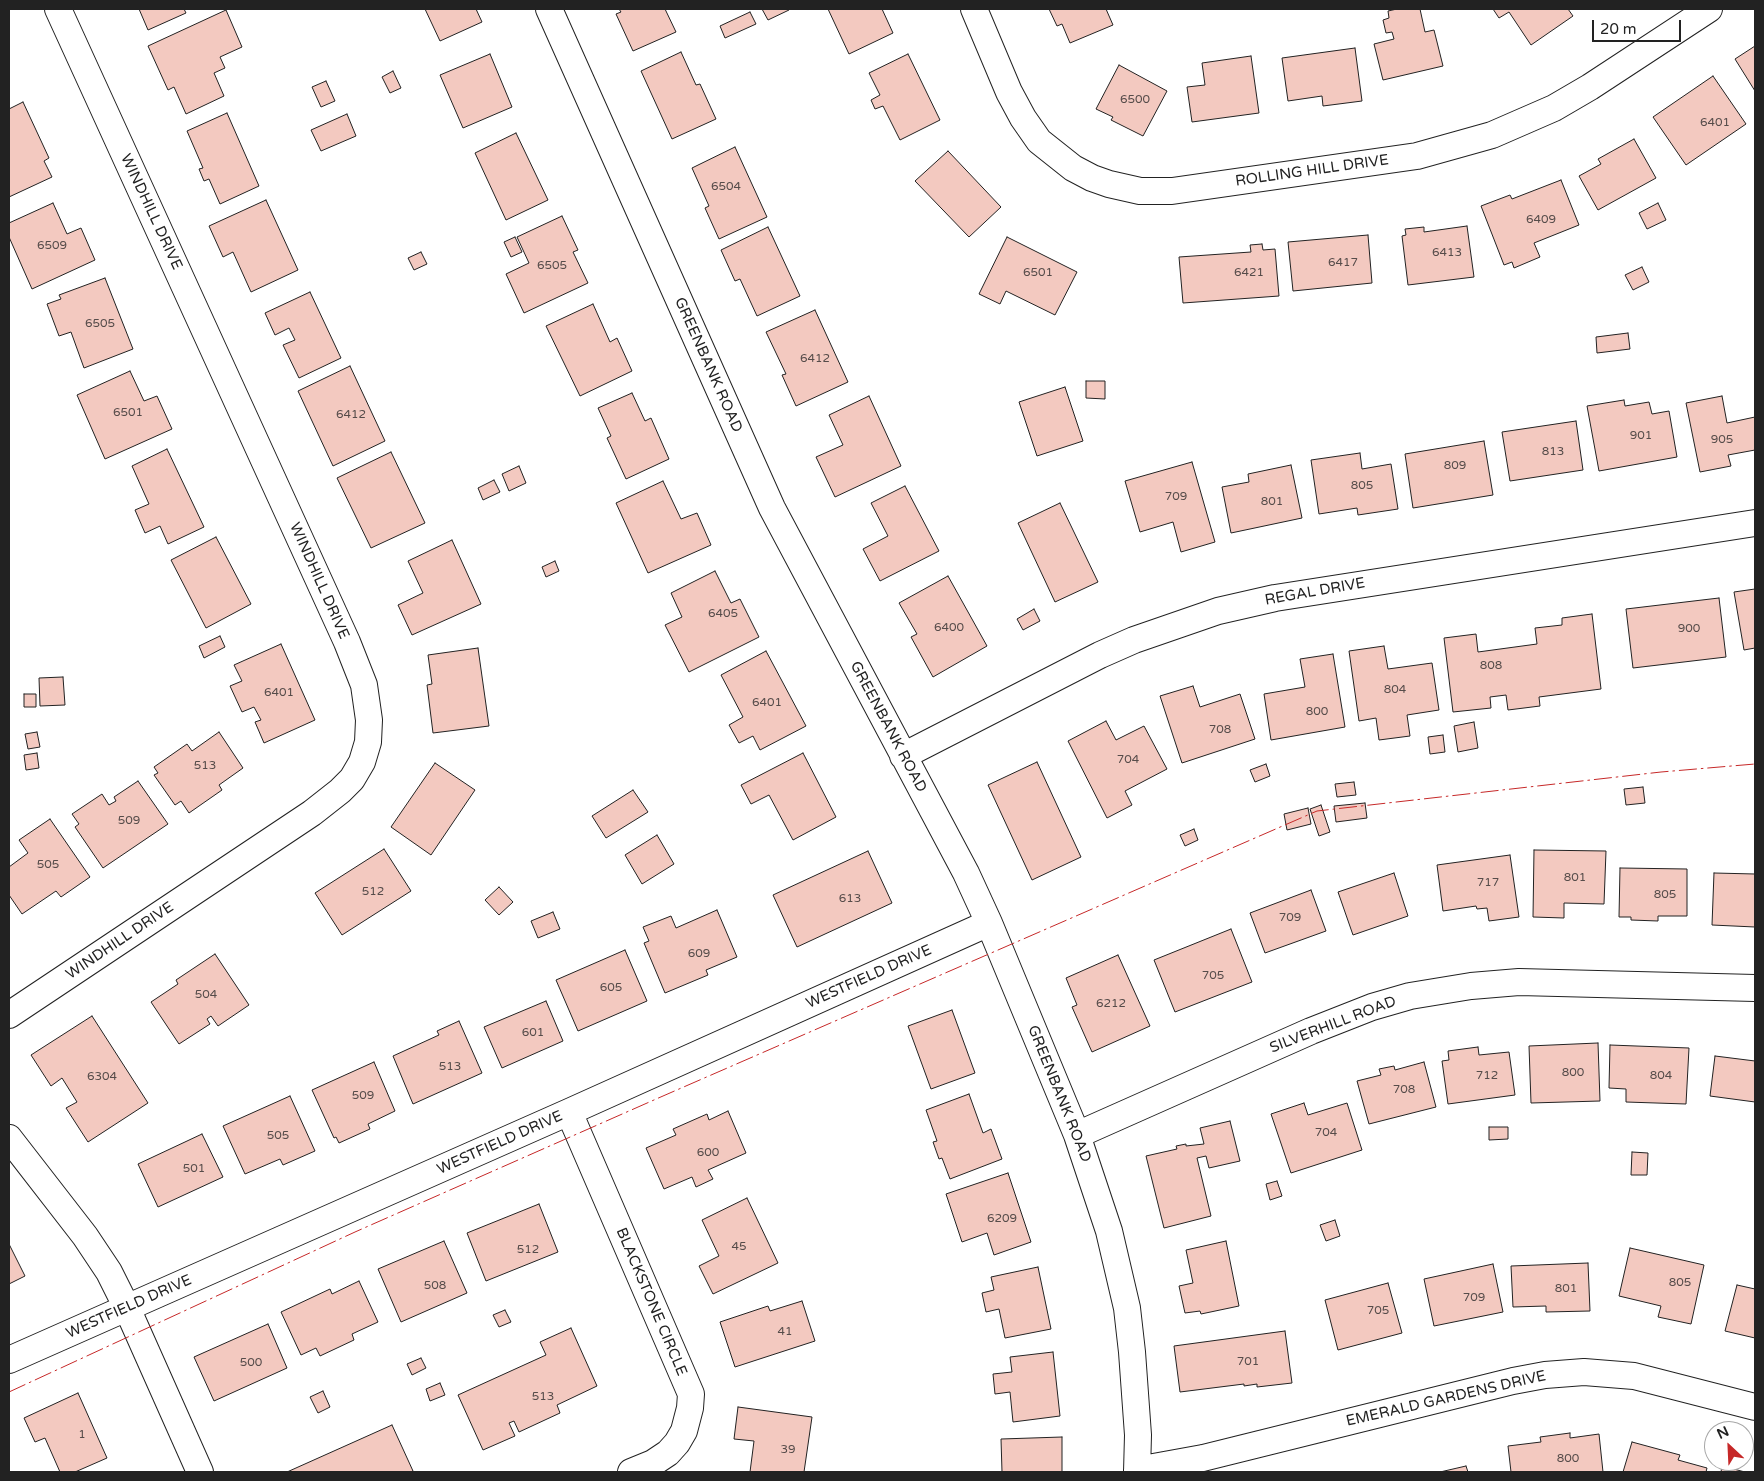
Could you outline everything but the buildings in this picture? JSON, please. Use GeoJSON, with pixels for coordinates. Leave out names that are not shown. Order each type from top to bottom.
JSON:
{"type":"FeatureCollection","features":[{"type":"Feature","properties":{"kind":"street","name":"WINDHILL DRIVE"},"geometry":{"type":"LineString","coordinates":[[9,1014],[304,818],[340,791],[352,779],[362,762],[368,742],[369,720],[364,685],[347,642],[58,9]]}},
{"type":"Feature","properties":{"kind":"street","name":"GREENBANK ROAD"},"geometry":{"type":"LineString","coordinates":[[549,9],[772,508],[966,873],[989,923],[1077,1134],[1109,1231],[1127,1308],[1138,1435],[1137,1471]]}},
{"type":"Feature","properties":{"kind":"street","name":"ROLLING HILL DRIVE"},"geometry":{"type":"LineString","coordinates":[[974,9],[1009,92],[1023,118],[1039,141],[1073,168],[1092,178],[1140,191],[1172,191],[1417,156],[1492,135],[1554,108],[1695,13]]}},
{"type":"Feature","properties":{"kind":"street","name":"REGAL DRIVE"},"geometry":{"type":"LineString","coordinates":[[903,756],[1100,655],[1134,640],[1218,611],[1276,598],[1755,523]]}},
{"type":"Feature","properties":{"kind":"street","name":"WESTFIELD DRIVE"},"geometry":{"type":"LineString","coordinates":[[9,1360],[569,1112],[989,923]]}},
{"type":"Feature","properties":{"kind":"street","name":"SILVERHILL ROAD"},"geometry":{"type":"LineString","coordinates":[[1077,1134],[1311,1031],[1372,1007],[1410,996],[1471,986],[1519,982],[1755,988]]}},
{"type":"Feature","properties":{"kind":"street","name":"BLACKSTONE CIRCLE"},"geometry":{"type":"LineString","coordinates":[[569,1112],[691,1394],[690,1408],[684,1431],[677,1443],[668,1454],[653,1463],[631,1472]]}},
{"type":"Feature","properties":{"kind":"street"},"geometry":{"type":"LineString","coordinates":[[9,1138],[85,1236],[109,1272],[128,1308],[200,1472]]}},
{"type":"Feature","properties":{"kind":"street","name":"EMERALD GARDENS DRIVE"},"geometry":{"type":"LineString","coordinates":[[1137,1471],[1202,1458],[1545,1374],[1584,1372],[1634,1376],[1755,1407]]}},
{"type":"Feature","properties":{"kind":"power"},"geometry":{"type":"LineString","coordinates":[[9,1392],[355,1232],[1317,811],[1661,772],[1755,764]]}}]}
